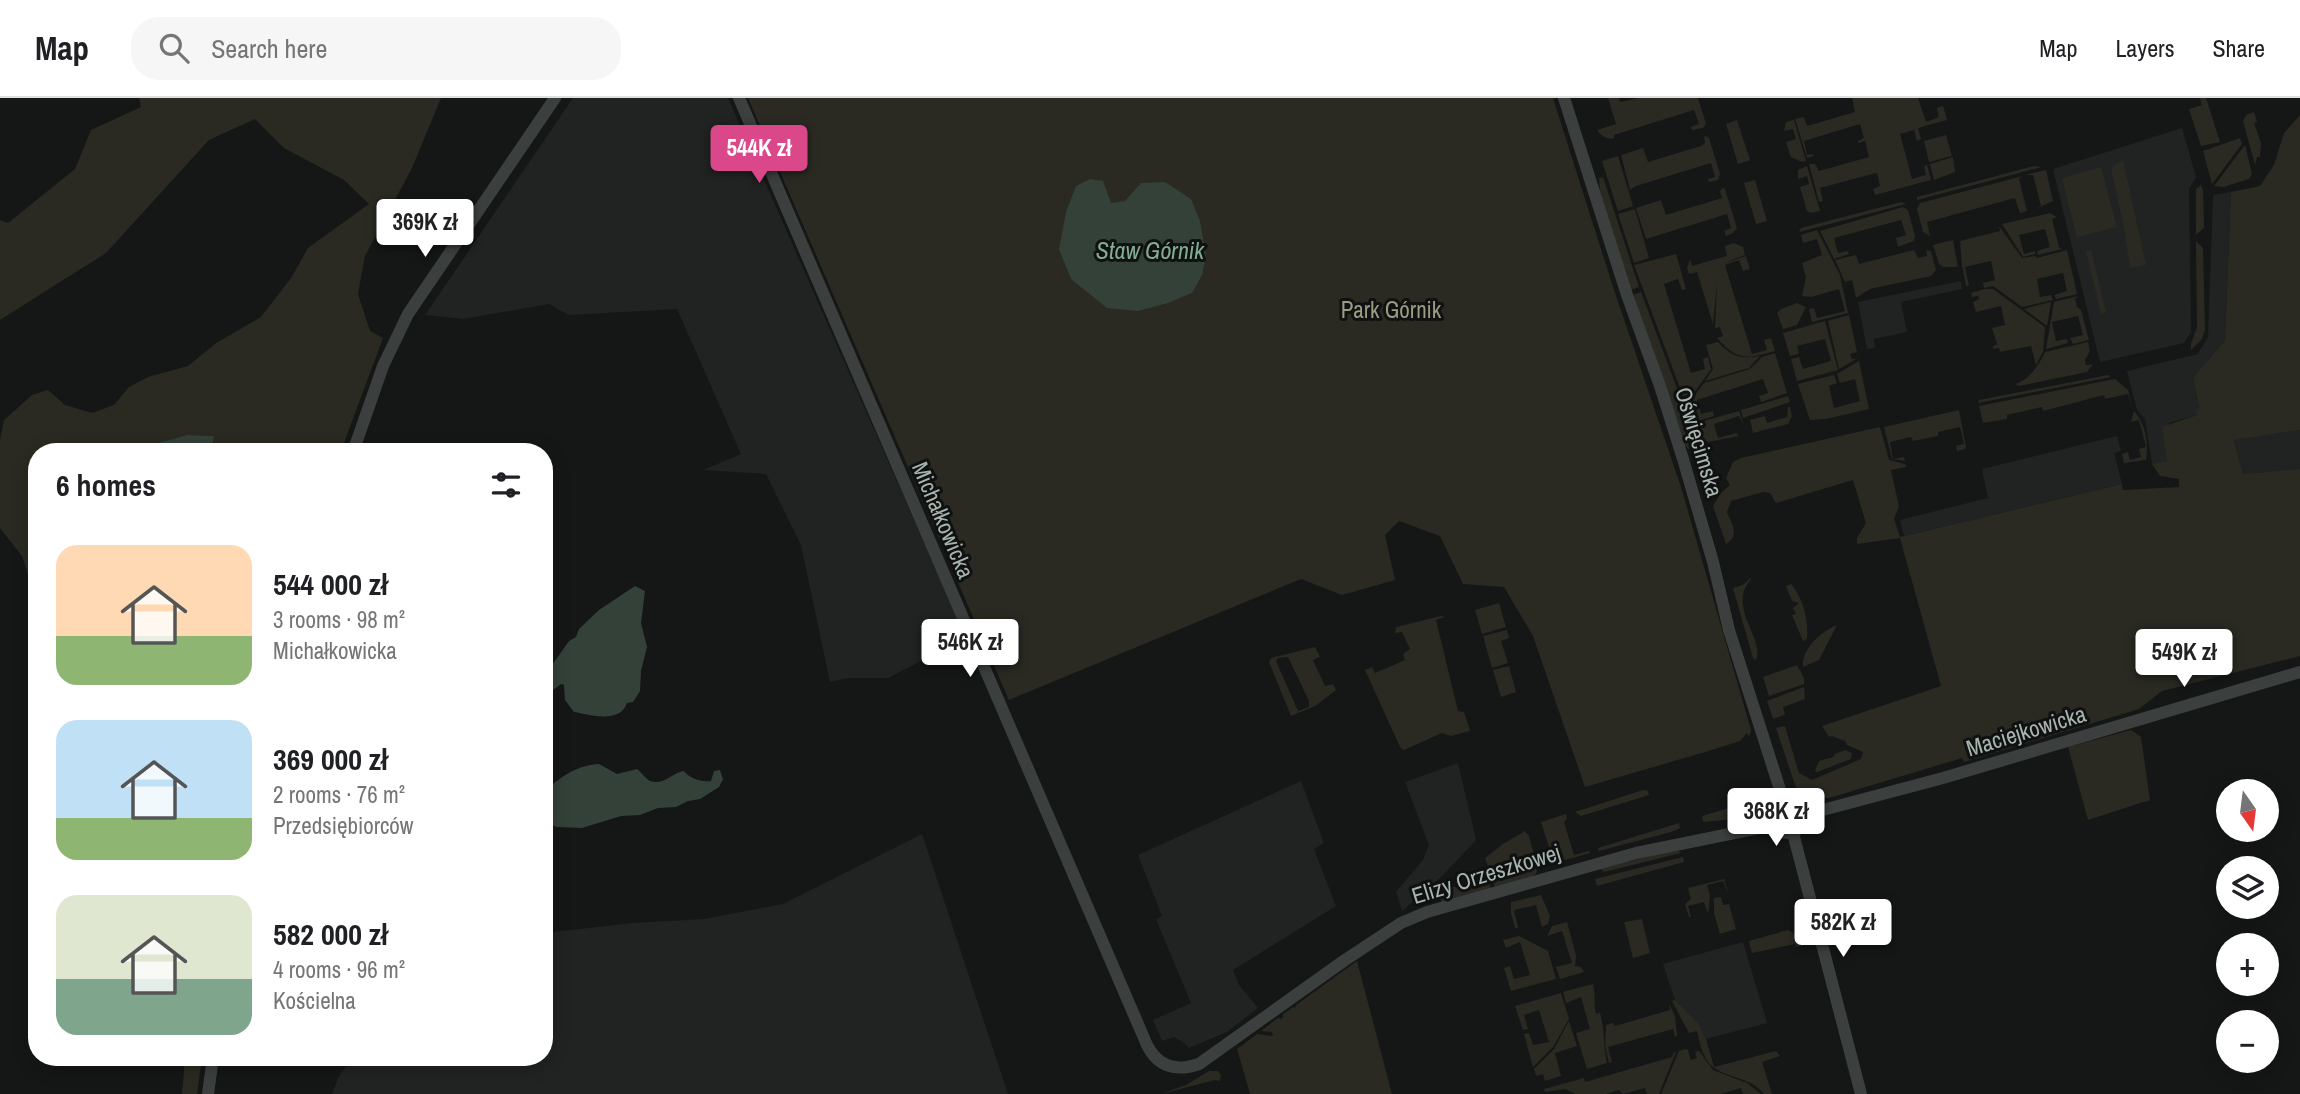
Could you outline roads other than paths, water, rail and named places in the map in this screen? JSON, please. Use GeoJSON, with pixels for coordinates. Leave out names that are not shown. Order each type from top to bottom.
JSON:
{"type":"FeatureCollection","features":[{"type":"Feature","properties":{"kind":"street"},"geometry":{"type":"LineString","coordinates":[[356,443],[383,366],[400,328],[555,98]]}},
{"type":"Feature","properties":{"kind":"street","name":"Michałkowicka"},"geometry":{"type":"LineString","coordinates":[[739,98],[1147,1045],[1160,1063],[1168,1066]]}},
{"type":"Feature","properties":{"kind":"street","name":"Oświęcimska"},"geometry":{"type":"LineString","coordinates":[[1564,98],[1627,295],[1660,386],[1713,562],[1732,640],[1784,802]]}},
{"type":"Feature","properties":{"kind":"street","name":"Maciejkowicka"},"geometry":{"type":"LineString","coordinates":[[1804,815],[1943,778],[2300,672]]}},
{"type":"Feature","properties":{"kind":"street"},"geometry":{"type":"LineString","coordinates":[[1784,802],[1797,804],[1804,815],[1803,824],[1793,832],[1781,832],[1774,825],[1773,812],[1784,802]]}},
{"type":"Feature","properties":{"kind":"street","name":"Elizy Orzeszkowej"},"geometry":{"type":"LineString","coordinates":[[1168,1066],[1178,1069],[1199,1064],[1345,960],[1417,915],[1636,853],[1774,825]]}},
{"type":"Feature","properties":{"kind":"street"},"geometry":{"type":"LineString","coordinates":[[1793,832],[1861,1094]]}},
{"type":"Feature","properties":{"kind":"street"},"geometry":{"type":"LineString","coordinates":[[208,1094],[212,1066]]}},
{"type":"Feature","properties":{"kind":"water","name":"Staw Górnik"},"geometry":{"type":"Polygon","coordinates":[[[1090,179],[1103,181],[1111,203],[1125,201],[1141,183],[1165,182],[1191,199],[1200,221],[1206,256],[1202,275],[1192,293],[1138,311],[1107,308],[1071,279],[1059,249],[1066,212],[1076,186],[1090,179]]]}},
{"type":"Feature","properties":{"kind":"water"},"geometry":{"type":"Polygon","coordinates":[[[187,435],[214,436],[213,443],[157,443],[187,435]]]}},
{"type":"Feature","properties":{"kind":"water"},"geometry":{"type":"Polygon","coordinates":[[[635,586],[645,591],[641,623],[647,647],[641,671],[640,691],[633,702],[627,703],[623,710],[611,716],[574,712],[565,700],[564,685],[561,684],[553,690],[553,664],[569,641],[576,637],[579,629],[599,610],[635,586]]]}},
{"type":"Feature","properties":{"kind":"water"},"geometry":{"type":"Polygon","coordinates":[[[599,764],[617,774],[637,769],[648,780],[655,782],[684,771],[693,778],[711,781],[714,771],[720,770],[723,779],[719,787],[700,799],[676,807],[621,816],[582,828],[553,826],[553,785],[583,767],[599,764]]]}},
{"type":"Feature","properties":{"kind":"park label","name":"Park Górnik"},"geometry":{"type":"Point","coordinates":[1391,310]}}]}
